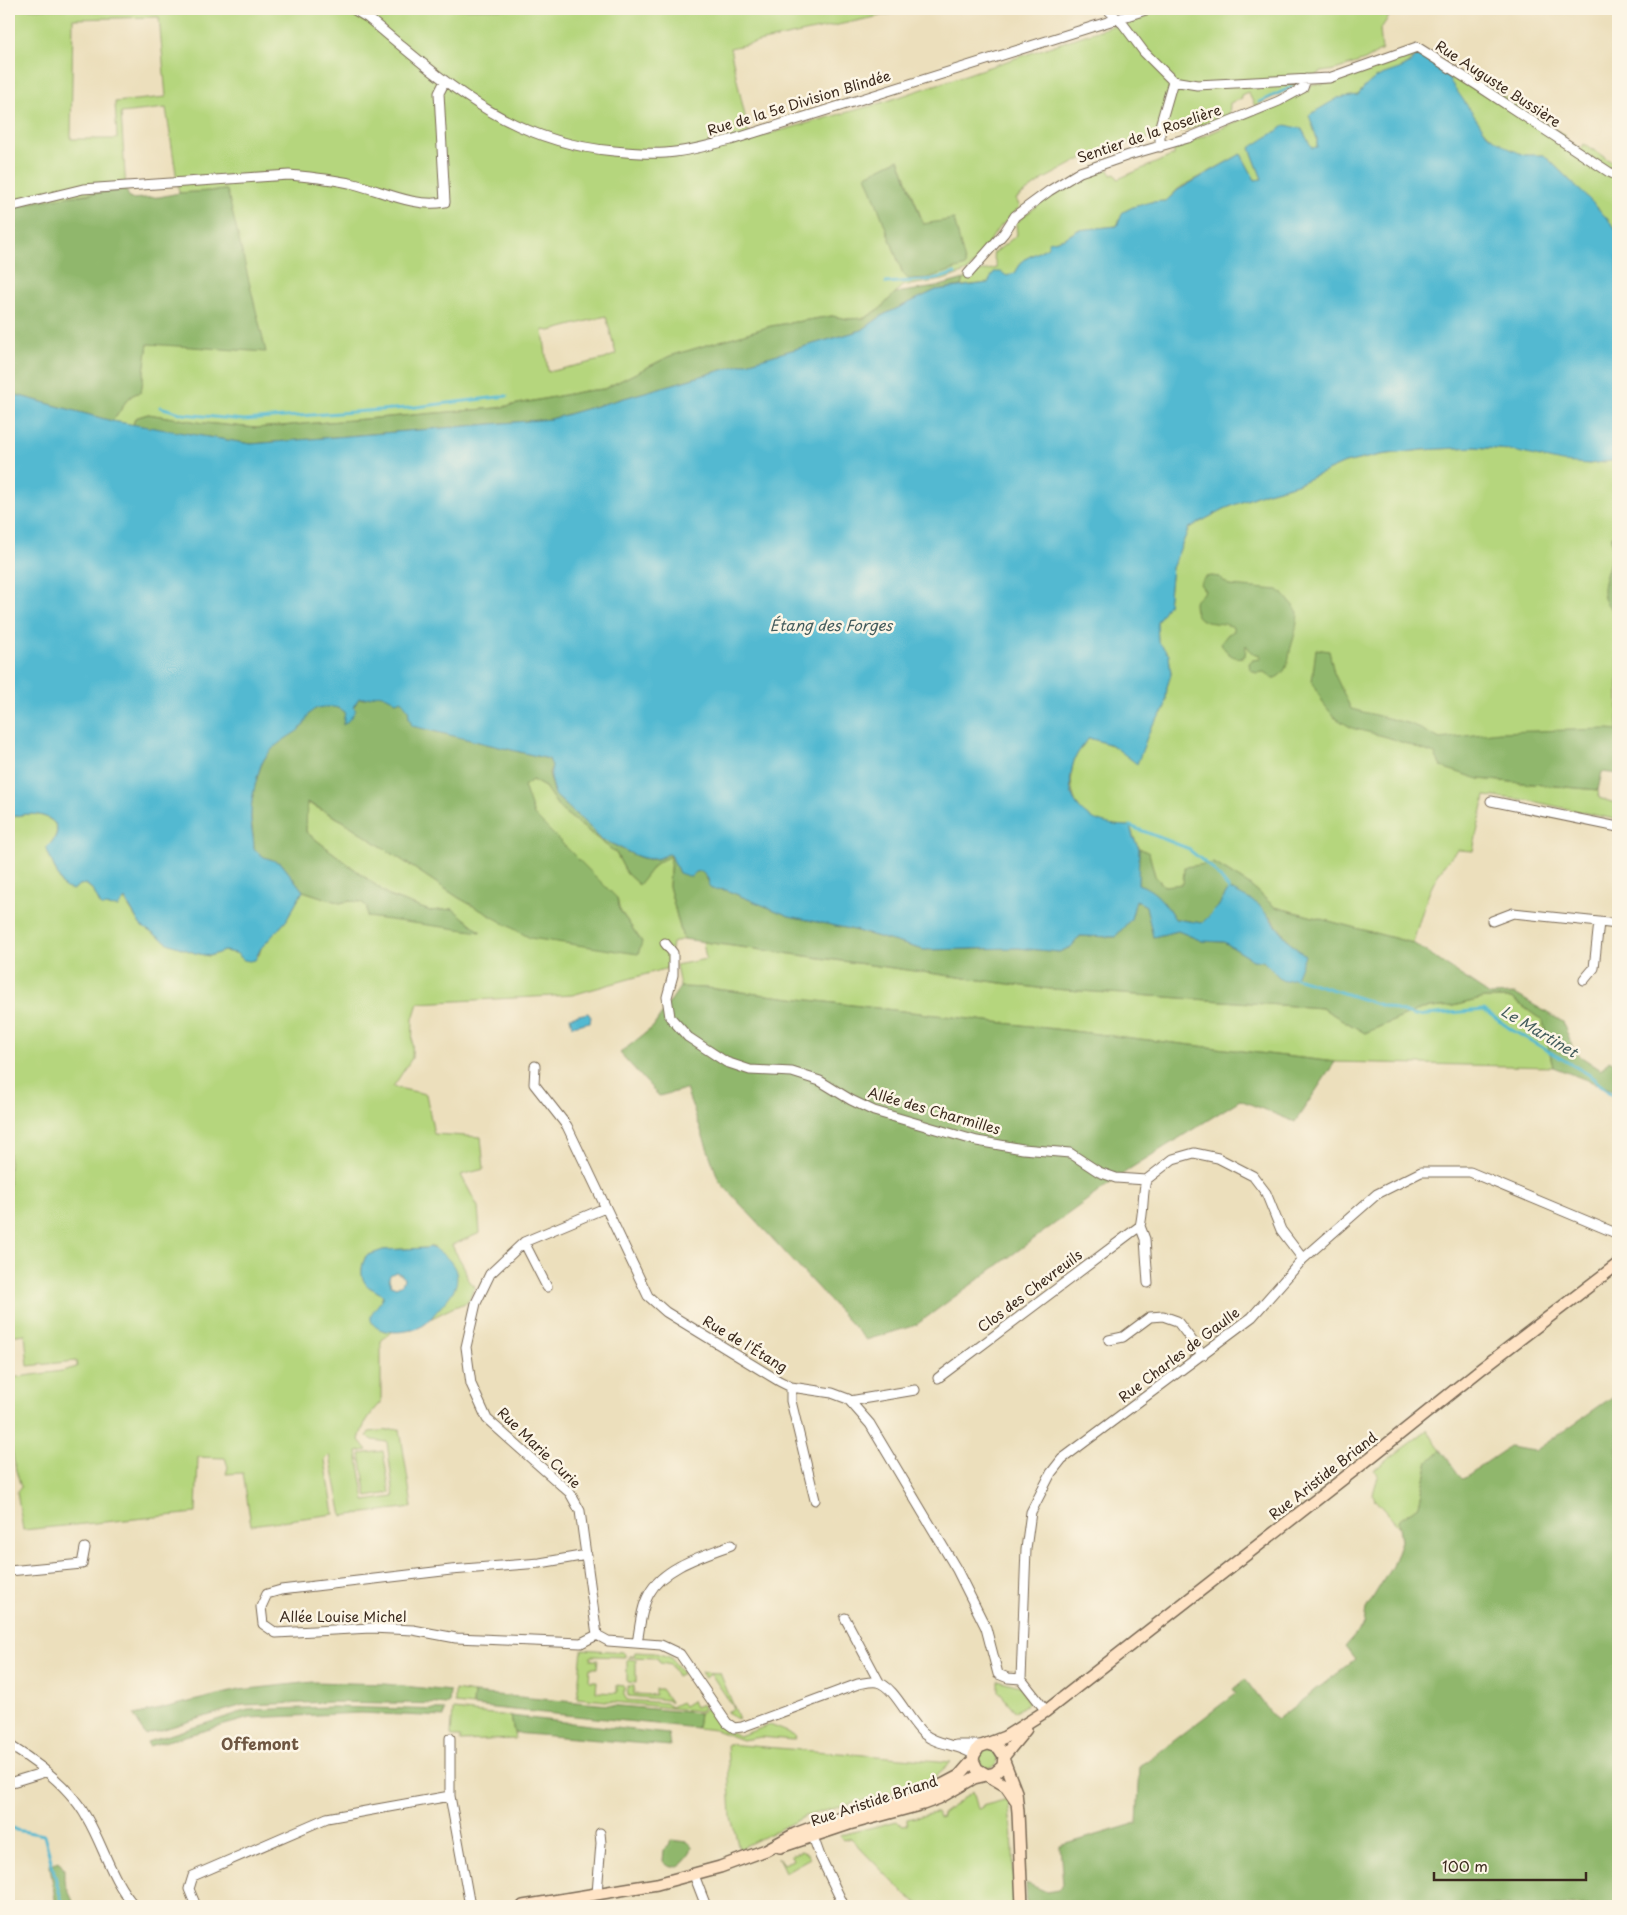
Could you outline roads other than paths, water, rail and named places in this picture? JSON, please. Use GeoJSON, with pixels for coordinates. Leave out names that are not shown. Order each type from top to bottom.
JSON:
{"type":"FeatureCollection","features":[{"type":"Feature","properties":{"kind":"street","name":"Rue de la 5e Division Blindée"},"geometry":{"type":"LineString","coordinates":[[354,9],[368,18],[458,92],[506,121],[546,138],[588,149],[631,153],[674,152],[731,140],[1149,9]]}},
{"type":"Feature","properties":{"kind":"street"},"geometry":{"type":"LineString","coordinates":[[1107,9],[1123,24],[1144,52],[1172,81],[1160,126],[1160,147]]}},
{"type":"Feature","properties":{"kind":"street","name":"Rue Auguste Bussière"},"geometry":{"type":"LineString","coordinates":[[1172,81],[1198,85],[1329,78],[1417,47],[1588,159],[1618,176]]}},
{"type":"Feature","properties":{"kind":"street","name":"Sentier de la Roselière"},"geometry":{"type":"LineString","coordinates":[[968,274],[1004,233],[1015,216],[1049,191],[1080,172],[1129,154],[1188,138],[1278,101],[1303,88],[1306,79]]}},
{"type":"Feature","properties":{"kind":"street"},"geometry":{"type":"LineString","coordinates":[[9,207],[83,189],[289,175],[322,178],[354,184],[415,201],[434,204],[445,202],[439,93],[445,81]]}},
{"type":"Feature","properties":{"kind":"street"},"geometry":{"type":"LineString","coordinates":[[1491,801],[1618,827]]}},
{"type":"Feature","properties":{"kind":"street"},"geometry":{"type":"LineString","coordinates":[[1492,921],[1513,913],[1618,924]]}},
{"type":"Feature","properties":{"kind":"street"},"geometry":{"type":"LineString","coordinates":[[1584,980],[1594,968],[1599,922]]}},
{"type":"Feature","properties":{"kind":"street","name":"Allée des Charmilles"},"geometry":{"type":"LineString","coordinates":[[666,943],[673,952],[673,974],[667,997],[670,1017],[688,1037],[726,1062],[750,1070],[792,1072],[820,1082],[874,1111],[977,1140],[1023,1149],[1070,1153],[1099,1172],[1116,1178],[1146,1180]]}},
{"type":"Feature","properties":{"kind":"street","name":"Rue de l'Étang"},"geometry":{"type":"LineString","coordinates":[[534,1066],[534,1084],[567,1126],[648,1296],[666,1312],[791,1387],[832,1392],[850,1401],[870,1424],[957,1570],[986,1628],[998,1674],[1008,1678],[1021,1679]]}},
{"type":"Feature","properties":{"kind":"street"},"geometry":{"type":"LineString","coordinates":[[1148,1283],[1145,1239],[1140,1226],[1144,1213],[1144,1188],[1146,1180],[1173,1159],[1194,1153],[1218,1158],[1253,1176],[1266,1193],[1281,1230],[1303,1259]]}},
{"type":"Feature","properties":{"kind":"street","name":"Rue Charles de Gaulle"},"geometry":{"type":"LineString","coordinates":[[1021,1679],[1026,1549],[1031,1512],[1051,1473],[1062,1459],[1252,1317],[1303,1259],[1377,1194],[1421,1172],[1470,1172],[1618,1234]]}},
{"type":"Feature","properties":{"kind":"street","name":"Rue Marie Curie"},"geometry":{"type":"LineString","coordinates":[[598,1635],[580,1510],[570,1493],[487,1419],[471,1384],[466,1347],[476,1303],[490,1274],[524,1242],[605,1208]]}},
{"type":"Feature","properties":{"kind":"street","name":"Clos des Chevreuils"},"geometry":{"type":"LineString","coordinates":[[938,1378],[1140,1226]]}},
{"type":"Feature","properties":{"kind":"street"},"geometry":{"type":"LineString","coordinates":[[524,1242],[547,1287]]}},
{"type":"Feature","properties":{"kind":"street","name":"Rue Aristide Briand"},"geometry":{"type":"LineString","coordinates":[[1004,1758],[1020,1735],[1046,1711],[1481,1369],[1618,1264]]}},
{"type":"Feature","properties":{"kind":"street"},"geometry":{"type":"LineString","coordinates":[[1109,1340],[1123,1337],[1150,1317],[1163,1316],[1177,1321],[1203,1355]]}},
{"type":"Feature","properties":{"kind":"street"},"geometry":{"type":"LineString","coordinates":[[791,1387],[791,1401],[816,1500]]}},
{"type":"Feature","properties":{"kind":"street"},"geometry":{"type":"LineString","coordinates":[[850,1401],[915,1390]]}},
{"type":"Feature","properties":{"kind":"street"},"geometry":{"type":"LineString","coordinates":[[637,1642],[642,1615],[649,1594],[658,1582],[686,1562],[731,1545]]}},
{"type":"Feature","properties":{"kind":"street"},"geometry":{"type":"LineString","coordinates":[[9,1572],[82,1564],[86,1548]]}},
{"type":"Feature","properties":{"kind":"street","name":"Allée Louise Michel"},"geometry":{"type":"LineString","coordinates":[[587,1555],[540,1562],[451,1570],[281,1590],[267,1594],[261,1607],[263,1624],[276,1633],[371,1628],[413,1630],[456,1638],[581,1643],[598,1635]]}},
{"type":"Feature","properties":{"kind":"street"},"geometry":{"type":"LineString","coordinates":[[845,1618],[879,1682],[889,1690],[916,1726],[938,1743],[969,1752],[977,1769],[1006,1786],[1017,1802]]}},
{"type":"Feature","properties":{"kind":"street"},"geometry":{"type":"LineString","coordinates":[[598,1635],[608,1641],[661,1645],[680,1654],[727,1723],[734,1728],[742,1727],[858,1684],[879,1682]]}},
{"type":"Feature","properties":{"kind":"street"},"geometry":{"type":"LineString","coordinates":[[1021,1679],[1046,1711]]}},
{"type":"Feature","properties":{"kind":"street","name":"Rue Aristide Briand"},"geometry":{"type":"LineString","coordinates":[[986,1744],[1005,1737],[1046,1711]]}},
{"type":"Feature","properties":{"kind":"street"},"geometry":{"type":"LineString","coordinates":[[450,1738],[450,1796],[470,1906]]}},
{"type":"Feature","properties":{"kind":"street"},"geometry":{"type":"LineString","coordinates":[[938,1743],[986,1744],[998,1747],[1004,1758],[1016,1792],[1022,1906]]}},
{"type":"Feature","properties":{"kind":"street"},"geometry":{"type":"LineString","coordinates":[[973,1758],[976,1751],[986,1744]]}},
{"type":"Feature","properties":{"kind":"street"},"geometry":{"type":"LineString","coordinates":[[9,1745],[45,1772],[78,1804],[87,1818],[125,1896],[135,1906]]}},
{"type":"Feature","properties":{"kind":"street","name":"Rue Aristide Briand"},"geometry":{"type":"LineString","coordinates":[[523,1906],[657,1884],[694,1875],[766,1850],[782,1847],[846,1816],[914,1798],[929,1792],[959,1776],[973,1758]]}},
{"type":"Feature","properties":{"kind":"street"},"geometry":{"type":"LineString","coordinates":[[988,1775],[1000,1770],[1004,1758]]}},
{"type":"Feature","properties":{"kind":"street"},"geometry":{"type":"LineString","coordinates":[[9,1783],[45,1772]]}},
{"type":"Feature","properties":{"kind":"street","name":"Rue Aristide Briand"},"geometry":{"type":"LineString","coordinates":[[811,1833],[923,1804],[944,1795],[974,1778],[988,1775]]}},
{"type":"Feature","properties":{"kind":"street"},"geometry":{"type":"LineString","coordinates":[[196,1906],[189,1889],[193,1876],[282,1837],[327,1818],[450,1796]]}},
{"type":"Feature","properties":{"kind":"street"},"geometry":{"type":"LineString","coordinates":[[597,1893],[600,1833]]}},
{"type":"Feature","properties":{"kind":"street"},"geometry":{"type":"LineString","coordinates":[[811,1833],[844,1906]]}},
{"type":"Feature","properties":{"kind":"street"},"geometry":{"type":"LineString","coordinates":[[694,1875],[706,1906]]}},
{"type":"Feature","properties":{"kind":"water","name":"Étang des Forges"},"geometry":{"type":"Polygon","coordinates":[[[1416,56],[1423,57],[1443,71],[1487,134],[1508,148],[1524,155],[1544,155],[1594,204],[1618,231],[1618,460],[1589,464],[1562,462],[1509,450],[1475,447],[1380,455],[1345,463],[1297,484],[1264,493],[1224,509],[1189,528],[1172,568],[1168,605],[1157,622],[1158,641],[1169,655],[1171,674],[1167,687],[1165,709],[1151,727],[1137,764],[1112,745],[1089,738],[1074,761],[1071,790],[1081,810],[1091,817],[1115,825],[1130,826],[1139,848],[1138,884],[1160,898],[1175,919],[1202,923],[1218,907],[1229,889],[1258,904],[1291,944],[1305,955],[1296,978],[1283,981],[1263,961],[1253,960],[1224,942],[1202,941],[1178,931],[1153,937],[1146,906],[1136,900],[1131,919],[1115,937],[1080,936],[1071,947],[1059,952],[1018,948],[924,950],[850,929],[789,916],[726,890],[713,889],[709,886],[708,879],[702,871],[696,872],[691,877],[679,873],[671,855],[668,854],[651,859],[643,858],[601,840],[593,830],[555,795],[551,778],[552,766],[549,759],[412,726],[408,709],[402,700],[396,702],[379,694],[359,698],[353,707],[356,710],[343,725],[345,712],[341,709],[327,707],[314,710],[301,728],[272,749],[261,765],[251,808],[254,849],[264,857],[281,863],[303,891],[286,921],[261,948],[255,960],[244,960],[236,953],[224,951],[209,956],[170,944],[141,926],[125,899],[118,907],[101,906],[93,890],[86,884],[79,885],[73,890],[66,888],[62,885],[46,848],[55,838],[57,830],[54,823],[48,818],[29,814],[9,819],[9,393],[112,421],[251,444],[551,419],[862,330],[883,315],[936,290],[988,283],[994,272],[1001,272],[1007,276],[1015,273],[1023,260],[1048,247],[1049,242],[1065,238],[1078,230],[1117,226],[1123,212],[1151,202],[1166,201],[1178,190],[1241,154],[1255,180],[1262,179],[1250,148],[1286,125],[1302,129],[1312,148],[1317,147],[1317,139],[1309,115],[1338,98],[1358,95],[1375,79],[1406,66],[1416,56]]]}},
{"type":"Feature","properties":{"kind":"water"},"geometry":{"type":"Polygon","coordinates":[[[588,1013],[591,1017],[590,1022],[572,1026],[570,1017],[588,1013]]]}},
{"type":"Feature","properties":{"kind":"water"},"geometry":{"type":"Polygon","coordinates":[[[428,1248],[443,1254],[455,1268],[457,1281],[455,1288],[424,1325],[411,1330],[395,1332],[380,1329],[374,1325],[371,1317],[383,1296],[369,1287],[362,1276],[362,1268],[366,1256],[383,1250],[428,1248]],[[396,1272],[390,1275],[391,1285],[396,1287],[402,1284],[404,1279],[402,1275],[396,1272]]]}},
{"type":"Feature","properties":{"kind":"waterway"},"geometry":{"type":"LineString","coordinates":[[1259,102],[1292,87]]}},
{"type":"Feature","properties":{"kind":"waterway"},"geometry":{"type":"LineString","coordinates":[[886,283],[937,279],[955,273]]}},
{"type":"Feature","properties":{"kind":"waterway"},"geometry":{"type":"LineString","coordinates":[[160,407],[184,414],[244,420],[407,408],[507,396]]}},
{"type":"Feature","properties":{"kind":"waterway","name":"Le Martinet"},"geometry":{"type":"LineString","coordinates":[[1130,826],[1187,848],[1213,869],[1229,889]]}},
{"type":"Feature","properties":{"kind":"waterway","name":"Le Martinet"},"geometry":{"type":"LineString","coordinates":[[1296,978],[1415,1016],[1484,1010],[1512,1030],[1588,1074],[1618,1100]]}},
{"type":"Feature","properties":{"kind":"waterway"},"geometry":{"type":"LineString","coordinates":[[9,1826],[16,1830],[44,1835],[63,1906]]}},
{"type":"Feature","properties":{"kind":"district","name":"Offemont"},"geometry":{"type":"Point","coordinates":[260,1744]}}]}
